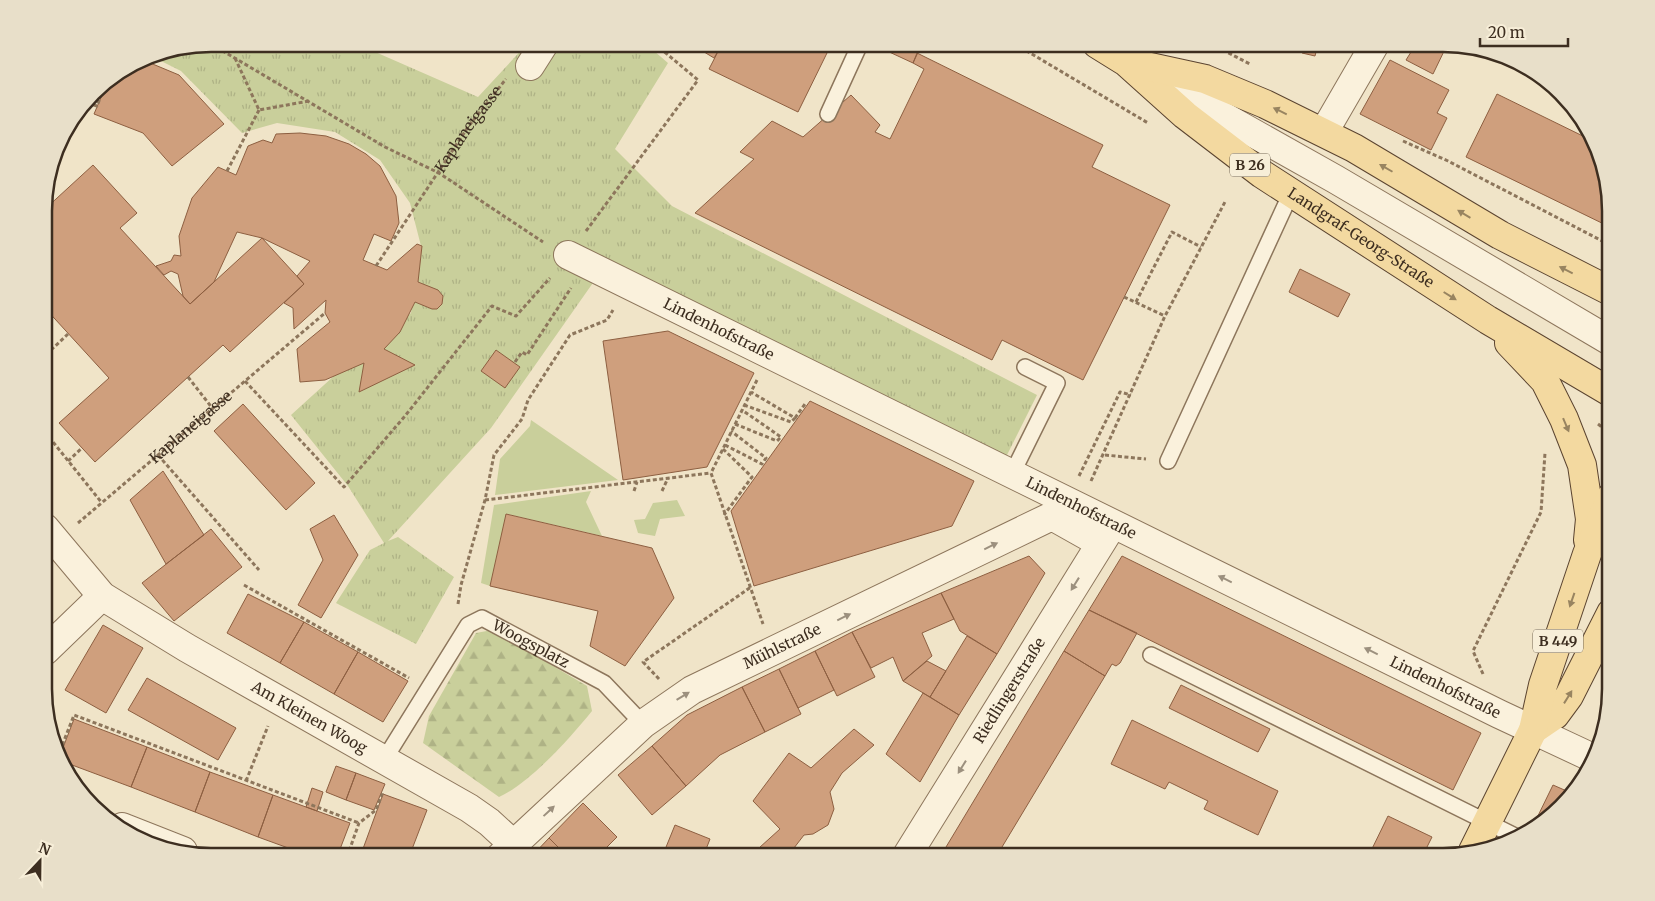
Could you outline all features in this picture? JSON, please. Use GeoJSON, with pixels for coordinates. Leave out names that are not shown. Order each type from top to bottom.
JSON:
{"type":"FeatureCollection","features":[{"type":"Feature","properties":{"kind":"main road","name":"Landgraf-Georg-Straße"},"geometry":{"type":"LineString","coordinates":[[1112,53],[1126,62],[1185,115],[1291,193],[1488,320],[1602,387]]}},
{"type":"Feature","properties":{"kind":"main road","name":"Landgraf-Georg-Straße"},"geometry":{"type":"LineString","coordinates":[[1126,62],[1205,79],[1265,104],[1324,132],[1500,235],[1602,287]]}},
{"type":"Feature","properties":{"kind":"main road"},"geometry":{"type":"LineString","coordinates":[[1488,320],[1545,381],[1564,419],[1582,465],[1590,519],[1587,554]]}},
{"type":"Feature","properties":{"kind":"main road","name":"B 449"},"geometry":{"type":"LineString","coordinates":[[1475,845],[1533,730],[1543,685],[1587,554],[1602,518]]}},
{"type":"Feature","properties":{"kind":"main road","name":"B 449"},"geometry":{"type":"LineString","coordinates":[[1533,730],[1555,715],[1569,696],[1602,631]]}},
{"type":"Feature","properties":{"kind":"street"},"geometry":{"type":"LineString","coordinates":[[1324,132],[1370,53]]}},
{"type":"Feature","properties":{"kind":"street"},"geometry":{"type":"LineString","coordinates":[[1126,62],[1335,179],[1602,336]]}},
{"type":"Feature","properties":{"kind":"street","name":"Lindenhofstraße"},"geometry":{"type":"LineString","coordinates":[[561,264],[625,284],[1012,474],[1106,533],[1415,672],[1588,756]]}},
{"type":"Feature","properties":{"kind":"street","name":"Mühlstraße"},"geometry":{"type":"LineString","coordinates":[[510,848],[643,724],[692,690],[1052,516],[1106,533]]}},
{"type":"Feature","properties":{"kind":"street","name":"Riedlingerstraße"},"geometry":{"type":"LineString","coordinates":[[912,848],[1106,533]]}},
{"type":"Feature","properties":{"kind":"street","name":"Am Kleinen Woog"},"geometry":{"type":"LineString","coordinates":[[53,539],[102,596],[187,648],[479,815],[505,848]]}},
{"type":"Feature","properties":{"kind":"street"},"geometry":{"type":"LineString","coordinates":[[53,643],[102,596]]}},
{"type":"Feature","properties":{"kind":"lane"},"geometry":{"type":"LineString","coordinates":[[828,114],[856,53]]}},
{"type":"Feature","properties":{"kind":"lane"},"geometry":{"type":"LineString","coordinates":[[1168,461],[1291,193]]}},
{"type":"Feature","properties":{"kind":"lane"},"geometry":{"type":"LineString","coordinates":[[1012,474],[1057,383],[1025,367]]}},
{"type":"Feature","properties":{"kind":"lane","name":"Woogsplatz"},"geometry":{"type":"LineString","coordinates":[[384,760],[468,625],[482,618],[604,683],[643,724]]}},
{"type":"Feature","properties":{"kind":"lane"},"geometry":{"type":"LineString","coordinates":[[1151,655],[1510,834]]}},
{"type":"Feature","properties":{"kind":"path"},"geometry":{"type":"LineString","coordinates":[[227,53],[385,146],[439,173],[551,247],[561,264]]}},
{"type":"Feature","properties":{"kind":"path"},"geometry":{"type":"LineString","coordinates":[[245,381],[344,487],[404,416],[492,306],[516,316],[561,264],[698,80],[666,53]]}},
{"type":"Feature","properties":{"kind":"path"},"geometry":{"type":"LineString","coordinates":[[234,57],[258,110]]}},
{"type":"Feature","properties":{"kind":"path","name":"Kaplaneigasse"},"geometry":{"type":"LineString","coordinates":[[376,266],[468,127],[528,62]]}},
{"type":"Feature","properties":{"kind":"path"},"geometry":{"type":"LineString","coordinates":[[258,110],[310,101]]}},
{"type":"Feature","properties":{"kind":"path"},"geometry":{"type":"LineString","coordinates":[[227,171],[258,110]]}},
{"type":"Feature","properties":{"kind":"path"},"geometry":{"type":"LineString","coordinates":[[1394,138],[1448,161],[1602,241]]}},
{"type":"Feature","properties":{"kind":"path"},"geometry":{"type":"LineString","coordinates":[[1091,481],[1105,455],[1165,316],[1226,200]]}},
{"type":"Feature","properties":{"kind":"path"},"geometry":{"type":"LineString","coordinates":[[1136,302],[1172,232],[1201,247]]}},
{"type":"Feature","properties":{"kind":"path"},"geometry":{"type":"LineString","coordinates":[[451,653],[461,585],[485,500],[494,455],[522,419],[528,400],[570,335],[607,320],[625,284]]}},
{"type":"Feature","properties":{"kind":"path"},"geometry":{"type":"LineString","coordinates":[[515,362],[522,352],[526,355],[572,287]]}},
{"type":"Feature","properties":{"kind":"path"},"geometry":{"type":"LineString","coordinates":[[1124,297],[1165,316]]}},
{"type":"Feature","properties":{"kind":"path","name":"Kaplaneigasse"},"geometry":{"type":"LineString","coordinates":[[53,533],[102,503],[325,314]]}},
{"type":"Feature","properties":{"kind":"path"},"geometry":{"type":"LineString","coordinates":[[53,348],[68,334]]}},
{"type":"Feature","properties":{"kind":"path"},"geometry":{"type":"LineString","coordinates":[[188,377],[213,409]]}},
{"type":"Feature","properties":{"kind":"path"},"geometry":{"type":"LineString","coordinates":[[759,613],[711,473],[751,392],[795,418]]}},
{"type":"Feature","properties":{"kind":"path"},"geometry":{"type":"LineString","coordinates":[[1079,476],[1120,392],[1131,395]]}},
{"type":"Feature","properties":{"kind":"path"},"geometry":{"type":"LineString","coordinates":[[744,405],[791,422],[808,401]]}},
{"type":"Feature","properties":{"kind":"path"},"geometry":{"type":"LineString","coordinates":[[735,424],[776,441],[781,437],[742,410]]}},
{"type":"Feature","properties":{"kind":"path"},"geometry":{"type":"LineString","coordinates":[[725,444],[762,464],[766,458],[732,431]]}},
{"type":"Feature","properties":{"kind":"path"},"geometry":{"type":"LineString","coordinates":[[53,442],[102,503]]}},
{"type":"Feature","properties":{"kind":"path"},"geometry":{"type":"LineString","coordinates":[[1499,714],[1473,651],[1541,512],[1546,443]]}},
{"type":"Feature","properties":{"kind":"path"},"geometry":{"type":"LineString","coordinates":[[68,461],[82,448]]}},
{"type":"Feature","properties":{"kind":"path"},"geometry":{"type":"LineString","coordinates":[[723,449],[752,477],[724,515]]}},
{"type":"Feature","properties":{"kind":"path"},"geometry":{"type":"LineString","coordinates":[[158,455],[259,570]]}},
{"type":"Feature","properties":{"kind":"path"},"geometry":{"type":"LineString","coordinates":[[1105,455],[1168,461]]}},
{"type":"Feature","properties":{"kind":"path"},"geometry":{"type":"LineString","coordinates":[[485,500],[711,473]]}},
{"type":"Feature","properties":{"kind":"path"},"geometry":{"type":"LineString","coordinates":[[662,491],[669,477]]}},
{"type":"Feature","properties":{"kind":"path"},"geometry":{"type":"LineString","coordinates":[[634,491],[638,481]]}},
{"type":"Feature","properties":{"kind":"path"},"geometry":{"type":"LineString","coordinates":[[601,493],[604,486]]}},
{"type":"Feature","properties":{"kind":"path"},"geometry":{"type":"LineString","coordinates":[[244,584],[429,689]]}},
{"type":"Feature","properties":{"kind":"path"},"geometry":{"type":"LineString","coordinates":[[643,662],[751,587]]}},
{"type":"Feature","properties":{"kind":"path"},"geometry":{"type":"LineString","coordinates":[[63,744],[74,715],[359,823]]}},
{"type":"Feature","properties":{"kind":"path"},"geometry":{"type":"LineString","coordinates":[[246,781],[268,727]]}},
{"type":"Feature","properties":{"kind":"path"},"geometry":{"type":"LineString","coordinates":[[350,848],[359,823],[376,810],[383,793]]}},
{"type":"Feature","properties":{"kind":"green space"},"geometry":{"type":"Polygon","coordinates":[[[212,53],[378,53],[478,97],[519,53],[656,53],[668,63],[615,149],[672,206],[1037,395],[1005,459],[602,270],[491,428],[388,541],[398,537],[454,577],[416,644],[336,603],[370,550],[384,543],[348,486],[291,415],[335,375],[411,313],[421,246],[410,203],[380,160],[335,132],[277,123],[242,133],[181,71],[161,61],[191,54],[212,53]]]}},
{"type":"Feature","properties":{"kind":"green space"},"geometry":{"type":"Polygon","coordinates":[[[531,420],[618,480],[495,495],[500,459],[530,426],[531,420]]]}},
{"type":"Feature","properties":{"kind":"green space"},"geometry":{"type":"Polygon","coordinates":[[[591,491],[586,502],[602,536],[507,514],[490,586],[481,583],[494,505],[591,491]]]}},
{"type":"Feature","properties":{"kind":"green space"},"geometry":{"type":"Polygon","coordinates":[[[677,500],[685,516],[660,519],[655,536],[638,533],[634,520],[645,519],[653,503],[677,500]]]}},
{"type":"Feature","properties":{"kind":"green space"},"geometry":{"type":"Polygon","coordinates":[[[492,630],[587,686],[592,711],[573,734],[536,771],[511,791],[499,797],[423,743],[429,716],[476,633],[492,630]]]}},
{"type":"Feature","properties":{"kind":"building"},"geometry":{"type":"Polygon","coordinates":[[[706,53],[717,53],[714,58],[706,53]]]}},
{"type":"Feature","properties":{"kind":"building"},"geometry":{"type":"Polygon","coordinates":[[[717,53],[827,53],[798,112],[709,69],[717,53]]]}},
{"type":"Feature","properties":{"kind":"building"},"geometry":{"type":"Polygon","coordinates":[[[891,53],[918,53],[913,63],[891,53]]]}},
{"type":"Feature","properties":{"kind":"building"},"geometry":{"type":"Polygon","coordinates":[[[917,53],[1103,145],[1092,167],[1170,205],[1083,380],[1002,340],[992,360],[695,213],[754,159],[740,152],[772,121],[803,137],[851,95],[880,125],[875,132],[890,139],[924,69],[913,63],[917,53]]]}},
{"type":"Feature","properties":{"kind":"building"},"geometry":{"type":"Polygon","coordinates":[[[1302,53],[1316,53],[1315,56],[1302,53]]]}},
{"type":"Feature","properties":{"kind":"building"},"geometry":{"type":"Polygon","coordinates":[[[1410,53],[1443,53],[1433,74],[1406,60],[1410,53]]]}},
{"type":"Feature","properties":{"kind":"building"},"geometry":{"type":"Polygon","coordinates":[[[1390,60],[1449,90],[1437,113],[1447,118],[1431,150],[1360,114],[1390,60]]]}},
{"type":"Feature","properties":{"kind":"building"},"geometry":{"type":"Polygon","coordinates":[[[153,64],[179,75],[224,124],[172,166],[143,133],[94,114],[101,98],[107,92],[123,79],[153,64]]]}},
{"type":"Feature","properties":{"kind":"building"},"geometry":{"type":"Polygon","coordinates":[[[1497,94],[1583,136],[1597,170],[1601,191],[1602,223],[1466,157],[1497,94]]]}},
{"type":"Feature","properties":{"kind":"building"},"geometry":{"type":"Polygon","coordinates":[[[300,133],[326,136],[349,144],[366,154],[380,166],[396,196],[399,223],[391,241],[374,234],[363,260],[387,270],[417,244],[422,246],[418,282],[438,290],[443,296],[442,304],[437,309],[432,309],[415,302],[400,332],[384,349],[415,365],[359,392],[364,363],[325,380],[300,382],[297,349],[330,322],[325,313],[326,300],[294,329],[293,308],[284,303],[304,284],[297,276],[310,261],[262,238],[237,232],[214,282],[190,304],[183,296],[178,274],[171,271],[164,275],[156,266],[171,261],[174,255],[181,256],[179,236],[192,198],[218,167],[236,175],[248,146],[263,140],[272,143],[276,134],[300,133]]]}},
{"type":"Feature","properties":{"kind":"building"},"geometry":{"type":"Polygon","coordinates":[[[93,165],[137,213],[120,228],[190,304],[262,238],[304,284],[230,352],[223,345],[95,462],[59,423],[109,378],[53,317],[53,202],[93,165]]]}},
{"type":"Feature","properties":{"kind":"building"},"geometry":{"type":"Polygon","coordinates":[[[1300,269],[1350,294],[1338,317],[1289,292],[1300,269]]]}},
{"type":"Feature","properties":{"kind":"building"},"geometry":{"type":"Polygon","coordinates":[[[668,331],[754,373],[707,467],[623,480],[603,341],[668,331]]]}},
{"type":"Feature","properties":{"kind":"building"},"geometry":{"type":"Polygon","coordinates":[[[496,350],[520,367],[505,388],[481,371],[496,350]]]}},
{"type":"Feature","properties":{"kind":"building"},"geometry":{"type":"Polygon","coordinates":[[[810,401],[974,481],[952,526],[754,586],[731,511],[810,401]]]}},
{"type":"Feature","properties":{"kind":"building"},"geometry":{"type":"Polygon","coordinates":[[[243,404],[315,483],[286,510],[214,431],[243,404]]]}},
{"type":"Feature","properties":{"kind":"building"},"geometry":{"type":"Polygon","coordinates":[[[163,471],[204,535],[166,564],[130,500],[163,471]]]}},
{"type":"Feature","properties":{"kind":"building"},"geometry":{"type":"Polygon","coordinates":[[[506,514],[652,548],[674,598],[625,666],[590,646],[598,611],[490,586],[506,514]]]}},
{"type":"Feature","properties":{"kind":"building"},"geometry":{"type":"Polygon","coordinates":[[[334,515],[358,555],[321,618],[298,605],[323,560],[310,529],[334,515]]]}},
{"type":"Feature","properties":{"kind":"building"},"geometry":{"type":"Polygon","coordinates":[[[211,529],[242,567],[174,621],[142,583],[211,529]]]}},
{"type":"Feature","properties":{"kind":"building"},"geometry":{"type":"Polygon","coordinates":[[[1029,556],[1045,573],[997,654],[960,631],[941,593],[1029,556]]]}},
{"type":"Feature","properties":{"kind":"building"},"geometry":{"type":"Polygon","coordinates":[[[1122,556],[1481,733],[1453,790],[1089,610],[1122,556]]]}},
{"type":"Feature","properties":{"kind":"building"},"geometry":{"type":"Polygon","coordinates":[[[941,593],[954,619],[922,633],[932,656],[903,681],[893,657],[871,668],[852,632],[941,593]]]}},
{"type":"Feature","properties":{"kind":"building"},"geometry":{"type":"Polygon","coordinates":[[[248,594],[304,622],[280,663],[227,633],[248,594]]]}},
{"type":"Feature","properties":{"kind":"building"},"geometry":{"type":"Polygon","coordinates":[[[1089,610],[1137,633],[1120,663],[1116,666],[1112,664],[1105,676],[1064,651],[1089,610]]]}},
{"type":"Feature","properties":{"kind":"building"},"geometry":{"type":"Polygon","coordinates":[[[304,622],[358,652],[334,694],[280,663],[304,622]]]}},
{"type":"Feature","properties":{"kind":"building"},"geometry":{"type":"Polygon","coordinates":[[[103,625],[143,648],[106,713],[65,690],[103,625]]]}},
{"type":"Feature","properties":{"kind":"building"},"geometry":{"type":"Polygon","coordinates":[[[852,632],[875,677],[837,696],[815,651],[852,632]]]}},
{"type":"Feature","properties":{"kind":"building"},"geometry":{"type":"Polygon","coordinates":[[[967,636],[997,654],[959,715],[930,697],[967,636]]]}},
{"type":"Feature","properties":{"kind":"building"},"geometry":{"type":"Polygon","coordinates":[[[815,651],[834,690],[798,708],[779,669],[815,651]]]}},
{"type":"Feature","properties":{"kind":"building"},"geometry":{"type":"Polygon","coordinates":[[[1064,651],[1105,676],[1001,848],[945,848],[1064,651]]]}},
{"type":"Feature","properties":{"kind":"building"},"geometry":{"type":"Polygon","coordinates":[[[358,652],[408,681],[383,722],[334,694],[358,652]]]}},
{"type":"Feature","properties":{"kind":"building"},"geometry":{"type":"Polygon","coordinates":[[[927,661],[946,671],[930,697],[903,681],[927,661]]]}},
{"type":"Feature","properties":{"kind":"building"},"geometry":{"type":"Polygon","coordinates":[[[779,669],[801,714],[765,732],[742,687],[779,669]]]}},
{"type":"Feature","properties":{"kind":"building"},"geometry":{"type":"Polygon","coordinates":[[[147,678],[236,728],[218,760],[128,710],[147,678]]]}},
{"type":"Feature","properties":{"kind":"building"},"geometry":{"type":"Polygon","coordinates":[[[1181,685],[1270,729],[1258,752],[1169,708],[1181,685]]]}},
{"type":"Feature","properties":{"kind":"building"},"geometry":{"type":"Polygon","coordinates":[[[742,687],[765,732],[720,755],[686,786],[652,746],[687,715],[742,687]]]}},
{"type":"Feature","properties":{"kind":"building"},"geometry":{"type":"Polygon","coordinates":[[[923,693],[959,715],[920,782],[886,754],[923,693]]]}},
{"type":"Feature","properties":{"kind":"building"},"geometry":{"type":"Polygon","coordinates":[[[74,719],[147,747],[131,787],[72,765],[64,746],[74,719]]]}},
{"type":"Feature","properties":{"kind":"building"},"geometry":{"type":"Polygon","coordinates":[[[1132,720],[1278,791],[1258,835],[1204,809],[1208,801],[1169,782],[1165,789],[1111,764],[1132,720]]]}},
{"type":"Feature","properties":{"kind":"building"},"geometry":{"type":"Polygon","coordinates":[[[854,729],[874,745],[842,773],[830,792],[834,809],[828,825],[813,834],[804,835],[794,848],[759,848],[780,829],[753,801],[789,753],[811,768],[854,729]]]}},
{"type":"Feature","properties":{"kind":"building"},"geometry":{"type":"Polygon","coordinates":[[[652,746],[686,786],[652,815],[618,775],[652,746]]]}},
{"type":"Feature","properties":{"kind":"building"},"geometry":{"type":"Polygon","coordinates":[[[147,747],[210,772],[195,812],[131,787],[147,747]]]}},
{"type":"Feature","properties":{"kind":"building"},"geometry":{"type":"Polygon","coordinates":[[[336,766],[356,773],[346,800],[326,792],[336,766]]]}},
{"type":"Feature","properties":{"kind":"building"},"geometry":{"type":"Polygon","coordinates":[[[210,772],[273,795],[258,837],[195,812],[210,772]]]}},
{"type":"Feature","properties":{"kind":"building"},"geometry":{"type":"Polygon","coordinates":[[[356,773],[385,784],[374,810],[346,800],[356,773]]]}},
{"type":"Feature","properties":{"kind":"building"},"geometry":{"type":"Polygon","coordinates":[[[1553,785],[1566,791],[1548,809],[1537,818],[1553,785]]]}},
{"type":"Feature","properties":{"kind":"building"},"geometry":{"type":"Polygon","coordinates":[[[312,788],[323,792],[317,811],[306,807],[312,788]]]}},
{"type":"Feature","properties":{"kind":"building"},"geometry":{"type":"Polygon","coordinates":[[[383,794],[427,810],[412,848],[363,848],[383,794]]]}},
{"type":"Feature","properties":{"kind":"building"},"geometry":{"type":"Polygon","coordinates":[[[273,795],[350,823],[340,848],[288,848],[258,837],[273,795]]]}},
{"type":"Feature","properties":{"kind":"building"},"geometry":{"type":"Polygon","coordinates":[[[583,803],[617,837],[606,848],[559,848],[549,838],[583,803]]]}},
{"type":"Feature","properties":{"kind":"building"},"geometry":{"type":"Polygon","coordinates":[[[1388,816],[1432,837],[1426,848],[1372,848],[1388,816]]]}},
{"type":"Feature","properties":{"kind":"building"},"geometry":{"type":"Polygon","coordinates":[[[675,825],[710,839],[706,848],[666,848],[675,825]]]}},
{"type":"Feature","properties":{"kind":"building"},"geometry":{"type":"Polygon","coordinates":[[[549,838],[559,848],[540,848],[549,838]]]}}]}
